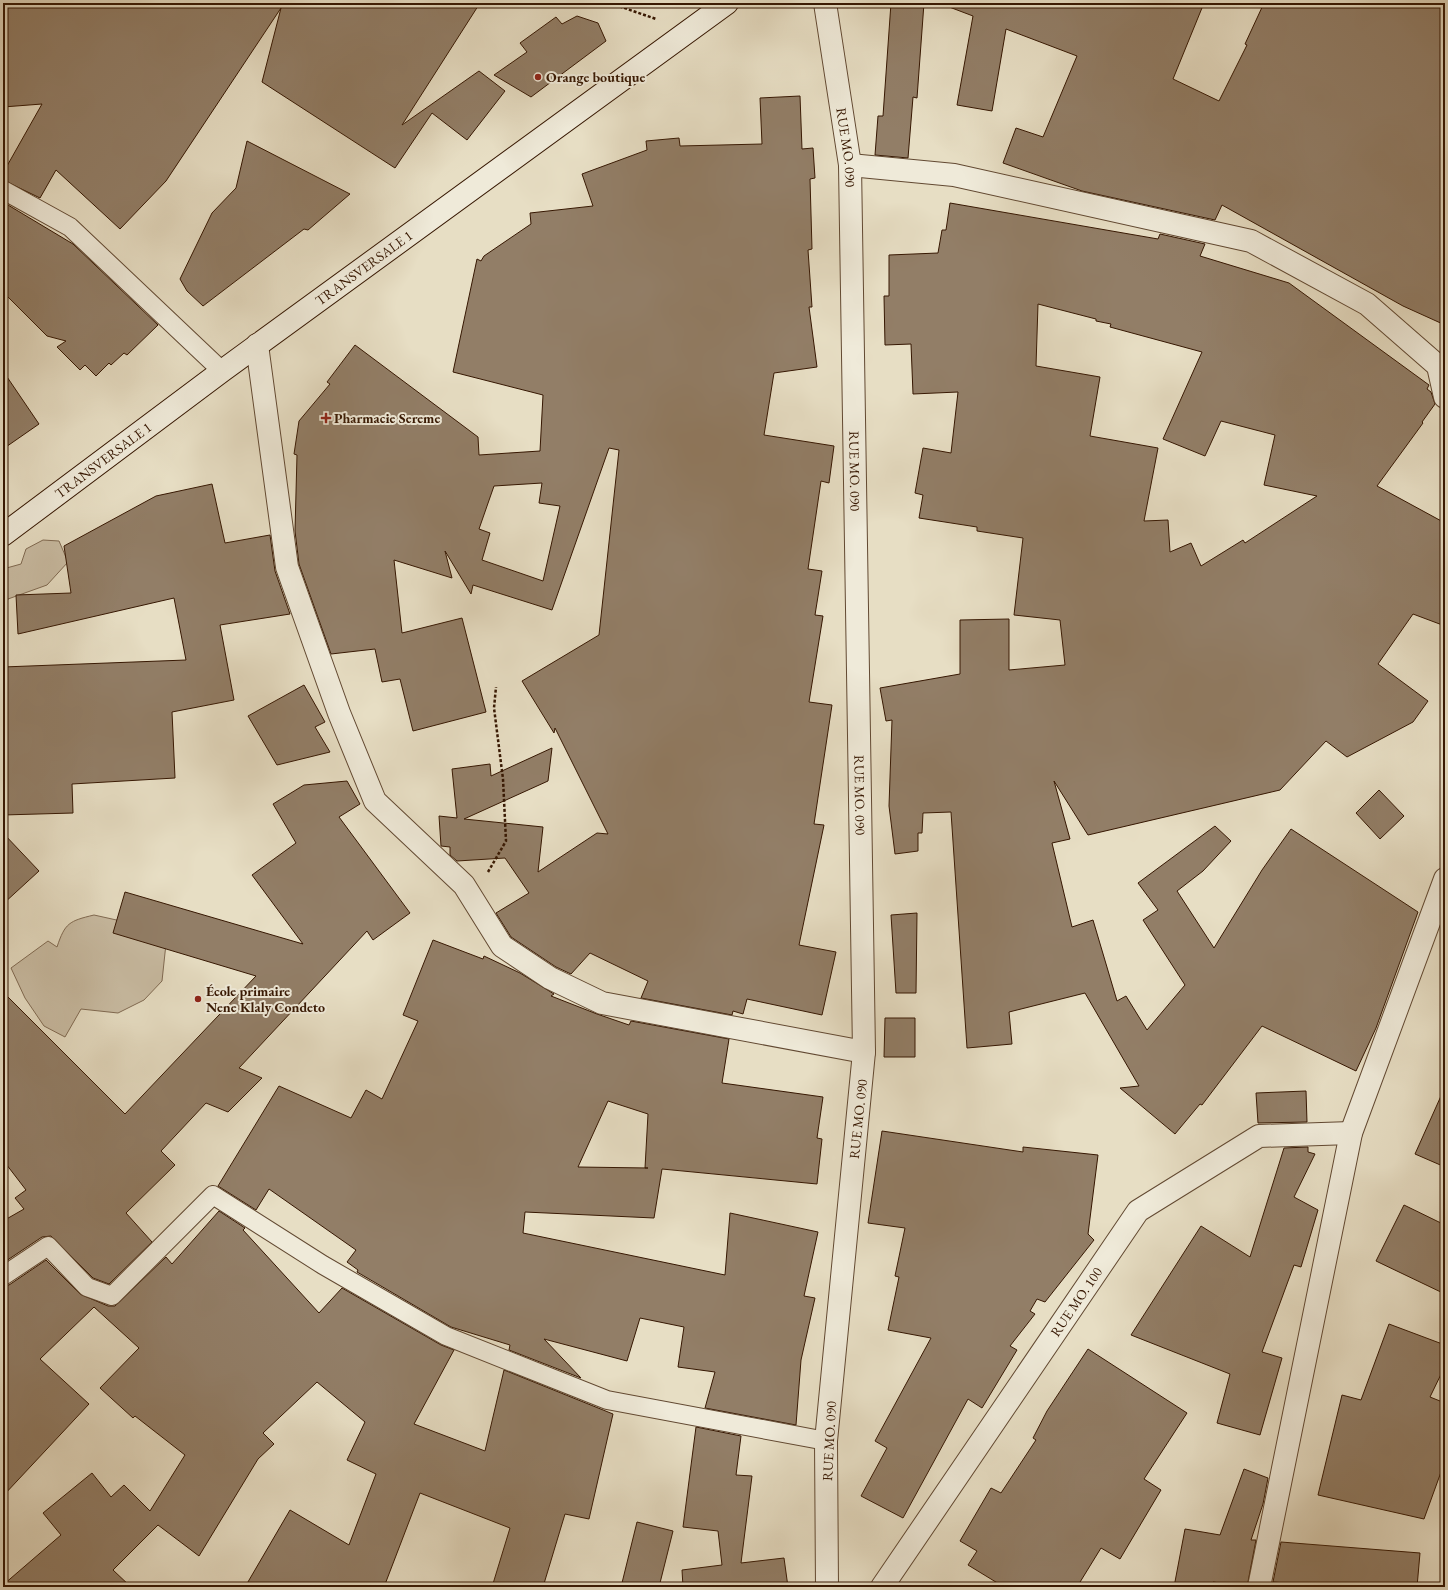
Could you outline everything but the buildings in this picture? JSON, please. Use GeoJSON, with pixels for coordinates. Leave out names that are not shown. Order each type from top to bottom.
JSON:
{"type":"FeatureCollection","features":[{"type":"Feature","properties":{"kind":"street","name":"TRANSVERSALE 1"},"geometry":{"type":"LineString","coordinates":[[3,535],[222,371],[727,3]]}},
{"type":"Feature","properties":{"kind":"street","name":"RUE MO. 090"},"geometry":{"type":"LineString","coordinates":[[825,3],[850,165],[864,1052],[826,1441],[827,1587]]}},
{"type":"Feature","properties":{"kind":"street"},"geometry":{"type":"LineString","coordinates":[[850,165],[954,175],[1251,241],[1367,304],[1438,366],[1445,397]]}},
{"type":"Feature","properties":{"kind":"street"},"geometry":{"type":"LineString","coordinates":[[257,346],[287,568],[339,713],[375,800],[464,885],[502,946],[550,978],[602,1003],[864,1052]]}},
{"type":"Feature","properties":{"kind":"street"},"geometry":{"type":"LineString","coordinates":[[1259,1587],[1351,1133],[1445,879]]}},
{"type":"Feature","properties":{"kind":"street","name":"RUE MO. 100"},"geometry":{"type":"LineString","coordinates":[[882,1587],[1138,1211],[1259,1136],[1351,1133]]}},
{"type":"Feature","properties":{"kind":"lane"},"geometry":{"type":"LineString","coordinates":[[3,190],[70,227],[222,371]]}},
{"type":"Feature","properties":{"kind":"lane"},"geometry":{"type":"LineString","coordinates":[[3,1276],[48,1246],[87,1286],[112,1296],[213,1195],[323,1265],[446,1336],[608,1400],[826,1441]]}},
{"type":"Feature","properties":{"kind":"path"},"geometry":{"type":"LineString","coordinates":[[610,3],[689,31]]}},
{"type":"Feature","properties":{"kind":"path"},"geometry":{"type":"LineString","coordinates":[[468,892],[491,868],[506,840],[503,779],[494,708],[496,687]]}},
{"type":"Feature","properties":{"kind":"shaded area"},"geometry":{"type":"Polygon","coordinates":[[[43,540],[59,541],[68,562],[47,585],[8,599],[3,611],[3,569],[21,564],[26,549],[43,540]]]}},
{"type":"Feature","properties":{"kind":"shaded area"},"geometry":{"type":"Polygon","coordinates":[[[94,915],[121,921],[168,925],[162,981],[144,1000],[118,1013],[81,1009],[65,1037],[44,1026],[25,998],[11,968],[48,941],[57,947],[69,924],[73,921],[94,915]]]}},
{"type":"Feature","properties":{"kind":"place","name":"Orange boutique"},"geometry":{"type":"Point","coordinates":[538,77]}},
{"type":"Feature","properties":{"kind":"place","name":"Pharmacie Sereme"},"geometry":{"type":"Point","coordinates":[326,418]}},
{"type":"Feature","properties":{"kind":"place","name":"École primaire Nene Klaly Condeto"},"geometry":{"type":"Point","coordinates":[198,999]}}]}
